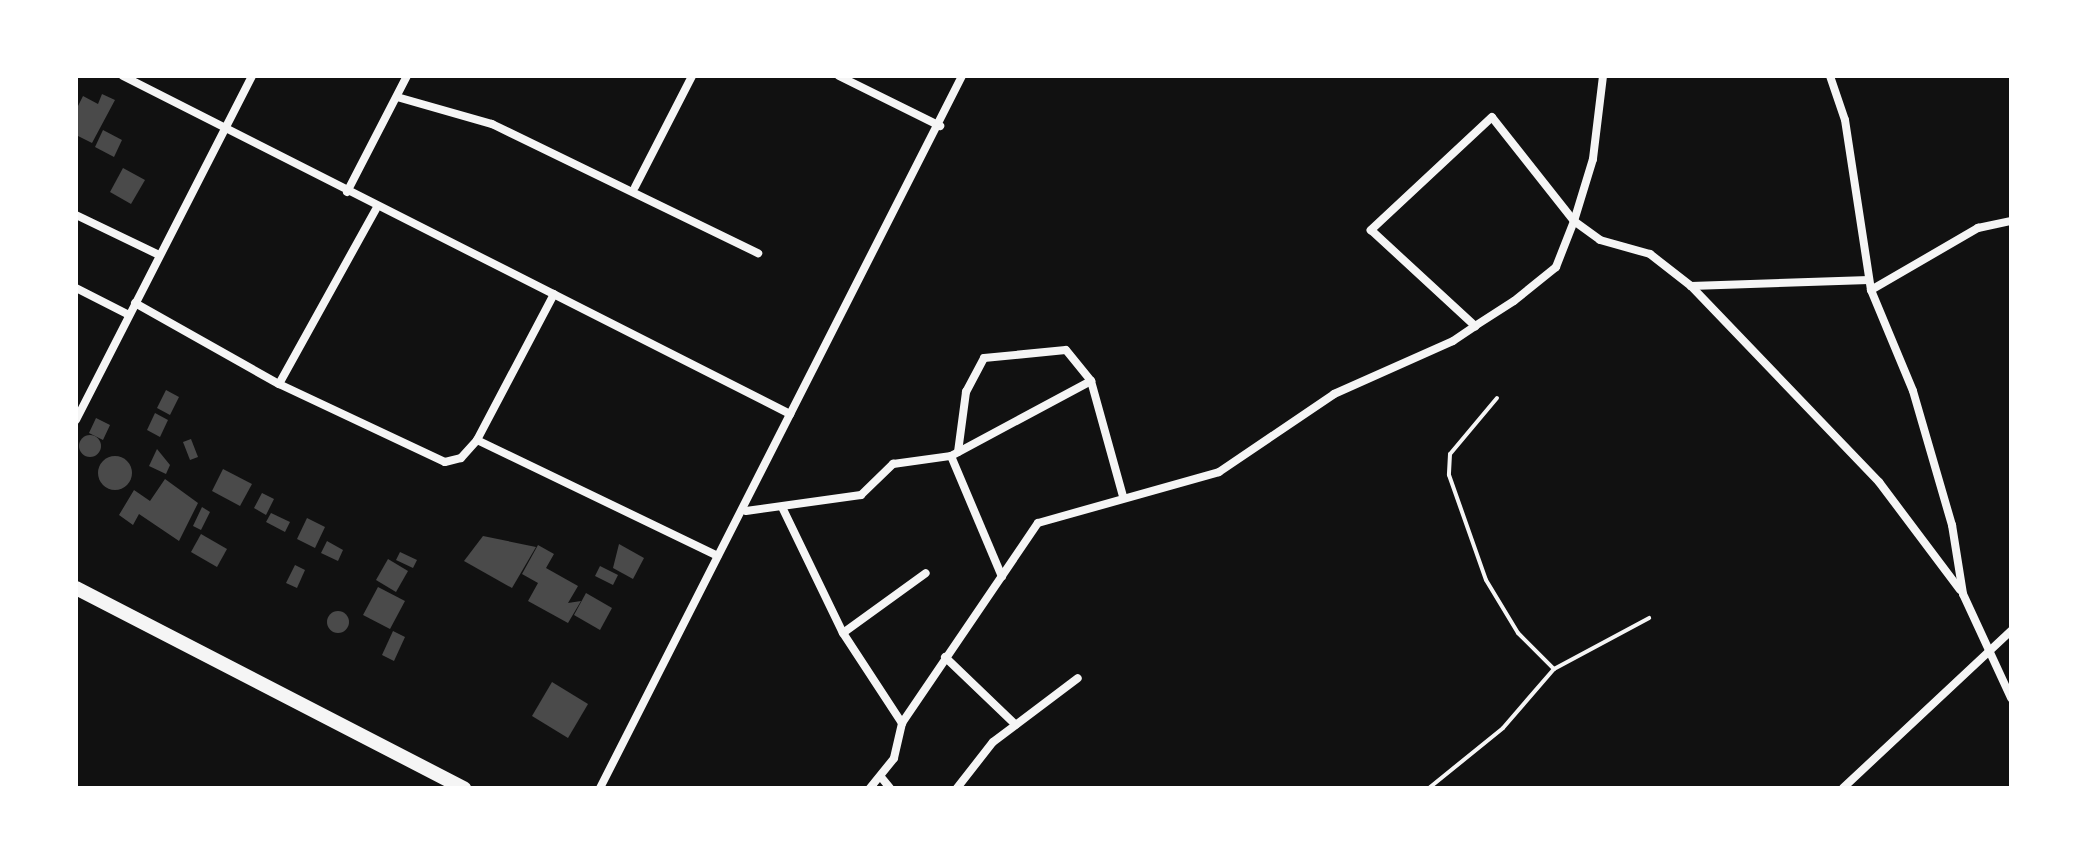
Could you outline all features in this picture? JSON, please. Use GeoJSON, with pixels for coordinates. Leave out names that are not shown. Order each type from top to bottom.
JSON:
{"type":"FeatureCollection","features":[{"type":"Feature","properties":{"kind":"main road"},"geometry":{"type":"LineString","coordinates":[[76,588],[464,788]]}},
{"type":"Feature","properties":{"kind":"street"},"geometry":{"type":"LineString","coordinates":[[123,76],[376,209],[554,294],[790,414]]}},
{"type":"Feature","properties":{"kind":"street"},"geometry":{"type":"LineString","coordinates":[[76,420],[252,76]]}},
{"type":"Feature","properties":{"kind":"street"},"geometry":{"type":"LineString","coordinates":[[347,192],[407,76]]}},
{"type":"Feature","properties":{"kind":"street"},"geometry":{"type":"LineString","coordinates":[[635,187],[692,76]]}},
{"type":"Feature","properties":{"kind":"street"},"geometry":{"type":"LineString","coordinates":[[839,76],[940,126]]}},
{"type":"Feature","properties":{"kind":"street"},"geometry":{"type":"LineString","coordinates":[[600,788],[718,556],[746,511],[790,414],[940,126],[962,76]]}},
{"type":"Feature","properties":{"kind":"street"},"geometry":{"type":"LineString","coordinates":[[870,788],[881,777],[902,723],[1038,523],[1123,496],[1219,472],[1334,394],[1475,326],[1556,267],[1593,159],[1603,76]]}},
{"type":"Feature","properties":{"kind":"street"},"geometry":{"type":"LineString","coordinates":[[1830,76],[1845,120],[1871,290],[1917,403],[1952,525],[1963,594],[1984,649],[2011,698]]}},
{"type":"Feature","properties":{"kind":"street"},"geometry":{"type":"LineString","coordinates":[[397,97],[492,124],[635,187],[758,253]]}},
{"type":"Feature","properties":{"kind":"street"},"geometry":{"type":"LineString","coordinates":[[1475,326],[1372,228],[1492,117],[1574,221],[1600,240],[1650,254],[1691,286],[1879,482],[1963,594]]}},
{"type":"Feature","properties":{"kind":"street"},"geometry":{"type":"LineString","coordinates":[[279,384],[376,209]]}},
{"type":"Feature","properties":{"kind":"street"},"geometry":{"type":"LineString","coordinates":[[76,215],[159,255]]}},
{"type":"Feature","properties":{"kind":"street"},"geometry":{"type":"LineString","coordinates":[[1871,290],[1978,228],[2011,221]]}},
{"type":"Feature","properties":{"kind":"street"},"geometry":{"type":"LineString","coordinates":[[1691,286],[1869,280]]}},
{"type":"Feature","properties":{"kind":"street"},"geometry":{"type":"LineString","coordinates":[[76,288],[129,315]]}},
{"type":"Feature","properties":{"kind":"street"},"geometry":{"type":"LineString","coordinates":[[135,303],[279,384],[428,460],[461,458],[477,440],[554,294]]}},
{"type":"Feature","properties":{"kind":"street"},"geometry":{"type":"LineString","coordinates":[[1002,577],[954,454],[966,392],[984,358],[1066,350],[1091,381],[1123,496]]}},
{"type":"Feature","properties":{"kind":"street"},"geometry":{"type":"LineString","coordinates":[[746,511],[861,495],[893,464],[954,454],[1091,381]]}},
{"type":"Feature","properties":{"kind":"street"},"geometry":{"type":"LineString","coordinates":[[477,440],[718,556]]}},
{"type":"Feature","properties":{"kind":"street"},"geometry":{"type":"LineString","coordinates":[[782,507],[843,633],[902,723]]}},
{"type":"Feature","properties":{"kind":"street"},"geometry":{"type":"LineString","coordinates":[[843,633],[926,573]]}},
{"type":"Feature","properties":{"kind":"street"},"geometry":{"type":"LineString","coordinates":[[1843,788],[1984,649],[2011,631]]}},
{"type":"Feature","properties":{"kind":"street"},"geometry":{"type":"LineString","coordinates":[[945,657],[1016,725]]}},
{"type":"Feature","properties":{"kind":"street"},"geometry":{"type":"LineString","coordinates":[[957,788],[966,768],[1078,678]]}},
{"type":"Feature","properties":{"kind":"street"},"geometry":{"type":"LineString","coordinates":[[881,777],[890,788]]}},
{"type":"Feature","properties":{"kind":"lane"},"geometry":{"type":"LineString","coordinates":[[1497,398],[1450,454],[1449,475],[1486,580],[1518,633],[1554,669]]}},
{"type":"Feature","properties":{"kind":"lane"},"geometry":{"type":"LineString","coordinates":[[1429,788],[1503,728],[1554,669],[1649,618]]}},
{"type":"Feature","properties":{"kind":"building"},"geometry":{"type":"Polygon","coordinates":[[[102,94],[115,100],[92,143],[76,135],[76,110],[83,96],[98,104],[102,94]]]}},
{"type":"Feature","properties":{"kind":"building"},"geometry":{"type":"Polygon","coordinates":[[[103,130],[122,140],[114,157],[95,147],[103,130]]]}},
{"type":"Feature","properties":{"kind":"building"},"geometry":{"type":"Polygon","coordinates":[[[123,168],[145,180],[131,204],[110,192],[123,168]]]}},
{"type":"Feature","properties":{"kind":"building"},"geometry":{"type":"Polygon","coordinates":[[[166,390],[179,397],[170,415],[157,408],[166,390]]]}},
{"type":"Feature","properties":{"kind":"building"},"geometry":{"type":"Polygon","coordinates":[[[155,413],[168,420],[160,437],[147,430],[155,413]]]}},
{"type":"Feature","properties":{"kind":"building"},"geometry":{"type":"Polygon","coordinates":[[[96,418],[110,425],[103,440],[89,433],[96,418]]]}},
{"type":"Feature","properties":{"kind":"building"},"geometry":{"type":"Polygon","coordinates":[[[90,435],[98,438],[101,446],[98,454],[90,457],[82,454],[79,446],[82,438],[90,435]]]}},
{"type":"Feature","properties":{"kind":"building"},"geometry":{"type":"Polygon","coordinates":[[[191,439],[198,457],[190,460],[183,442],[191,439]]]}},
{"type":"Feature","properties":{"kind":"building"},"geometry":{"type":"Polygon","coordinates":[[[157,449],[170,465],[166,474],[149,466],[157,449]]]}},
{"type":"Feature","properties":{"kind":"building"},"geometry":{"type":"Polygon","coordinates":[[[115,456],[127,461],[132,473],[127,485],[115,490],[103,485],[98,473],[103,461],[115,456]]]}},
{"type":"Feature","properties":{"kind":"building"},"geometry":{"type":"Polygon","coordinates":[[[223,469],[252,484],[240,506],[212,491],[223,469]]]}},
{"type":"Feature","properties":{"kind":"building"},"geometry":{"type":"Polygon","coordinates":[[[165,479],[198,503],[179,541],[139,514],[133,525],[119,515],[134,490],[150,501],[165,479]]]}},
{"type":"Feature","properties":{"kind":"building"},"geometry":{"type":"Polygon","coordinates":[[[262,493],[274,499],[266,515],[254,508],[262,493]]]}},
{"type":"Feature","properties":{"kind":"building"},"geometry":{"type":"Polygon","coordinates":[[[202,507],[210,512],[201,530],[193,526],[202,507]]]}},
{"type":"Feature","properties":{"kind":"building"},"geometry":{"type":"Polygon","coordinates":[[[271,513],[290,522],[285,532],[266,522],[271,513]]]}},
{"type":"Feature","properties":{"kind":"building"},"geometry":{"type":"Polygon","coordinates":[[[307,518],[325,527],[315,548],[297,539],[307,518]]]}},
{"type":"Feature","properties":{"kind":"building"},"geometry":{"type":"Polygon","coordinates":[[[201,534],[227,549],[217,567],[191,552],[201,534]]]}},
{"type":"Feature","properties":{"kind":"building"},"geometry":{"type":"Polygon","coordinates":[[[483,536],[536,547],[512,588],[464,561],[483,536]]]}},
{"type":"Feature","properties":{"kind":"building"},"geometry":{"type":"Polygon","coordinates":[[[327,541],[343,550],[338,561],[321,553],[327,541]]]}},
{"type":"Feature","properties":{"kind":"building"},"geometry":{"type":"Polygon","coordinates":[[[619,544],[644,558],[633,579],[613,568],[619,544]]]}},
{"type":"Feature","properties":{"kind":"building"},"geometry":{"type":"Polygon","coordinates":[[[538,545],[554,554],[546,568],[578,586],[568,603],[581,601],[568,623],[528,601],[538,583],[522,574],[538,545]]]}},
{"type":"Feature","properties":{"kind":"building"},"geometry":{"type":"Polygon","coordinates":[[[400,552],[417,560],[413,568],[396,560],[400,552]]]}},
{"type":"Feature","properties":{"kind":"building"},"geometry":{"type":"Polygon","coordinates":[[[388,559],[408,571],[396,592],[376,580],[388,559]]]}},
{"type":"Feature","properties":{"kind":"building"},"geometry":{"type":"Polygon","coordinates":[[[295,565],[305,570],[297,588],[286,583],[295,565]]]}},
{"type":"Feature","properties":{"kind":"building"},"geometry":{"type":"Polygon","coordinates":[[[600,566],[618,575],[613,585],[595,576],[600,566]]]}},
{"type":"Feature","properties":{"kind":"building"},"geometry":{"type":"Polygon","coordinates":[[[378,587],[405,601],[390,629],[363,615],[378,587]]]}},
{"type":"Feature","properties":{"kind":"building"},"geometry":{"type":"Polygon","coordinates":[[[586,593],[612,608],[600,630],[574,615],[586,593]]]}},
{"type":"Feature","properties":{"kind":"building"},"geometry":{"type":"Polygon","coordinates":[[[338,611],[346,614],[349,622],[346,630],[338,633],[330,630],[327,622],[330,614],[338,611]]]}},
{"type":"Feature","properties":{"kind":"building"},"geometry":{"type":"Polygon","coordinates":[[[393,631],[405,637],[394,661],[382,655],[393,631]]]}},
{"type":"Feature","properties":{"kind":"building"},"geometry":{"type":"Polygon","coordinates":[[[552,682],[588,704],[568,738],[532,716],[552,682]]]}}]}
